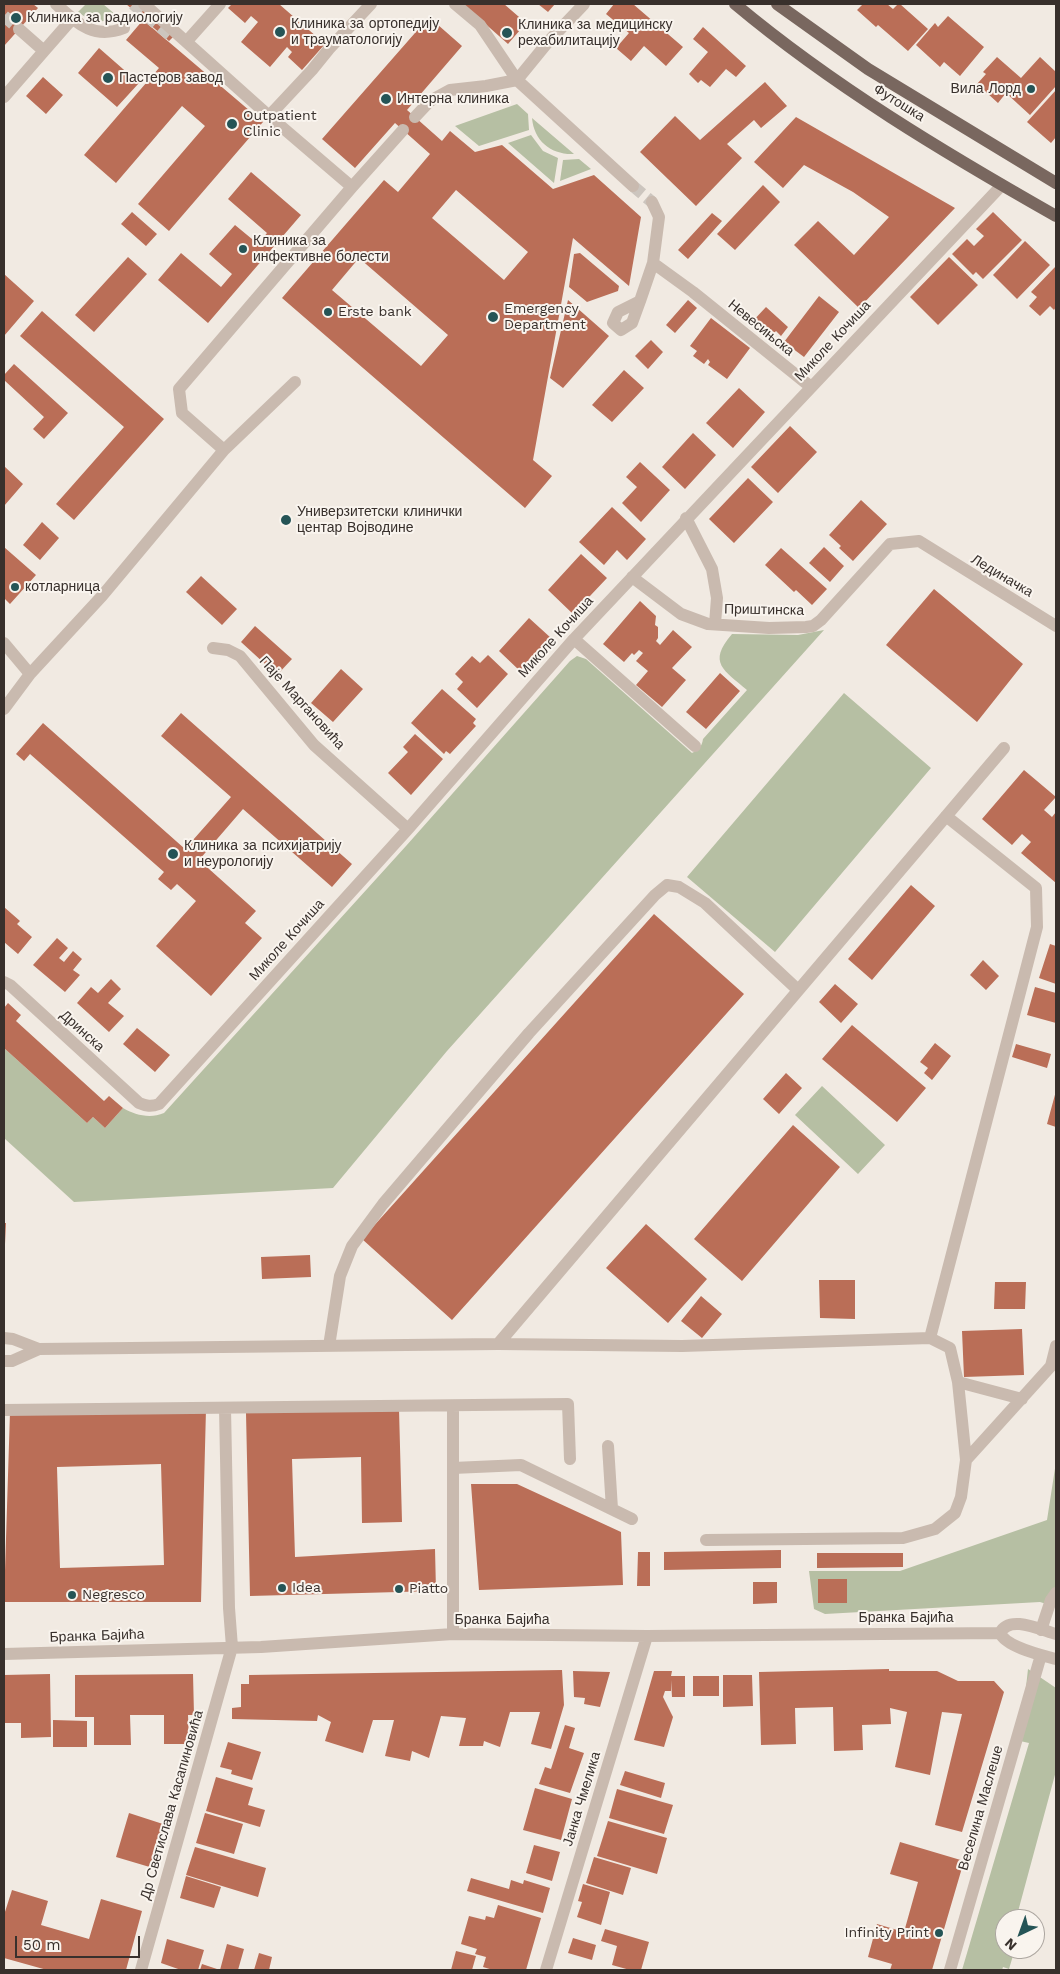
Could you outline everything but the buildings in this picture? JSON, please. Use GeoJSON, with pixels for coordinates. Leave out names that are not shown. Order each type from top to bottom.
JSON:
{"type":"FeatureCollection","features":[{"type":"Feature","properties":{"kind":"main road","name":"Футошка"},"geometry":{"type":"LineString","coordinates":[[735,4],[824,72],[1002,185],[1056,216]]}},
{"type":"Feature","properties":{"kind":"main road","name":"Футошка"},"geometry":{"type":"LineString","coordinates":[[777,4],[868,69],[1056,183]]}},
{"type":"Feature","properties":{"kind":"street"},"geometry":{"type":"LineString","coordinates":[[56,4],[83,27],[106,32],[124,28]]}},
{"type":"Feature","properties":{"kind":"street"},"geometry":{"type":"LineString","coordinates":[[144,4],[181,39],[352,187]]}},
{"type":"Feature","properties":{"kind":"street"},"geometry":{"type":"LineString","coordinates":[[181,39],[220,4]]}},
{"type":"Feature","properties":{"kind":"street"},"geometry":{"type":"LineString","coordinates":[[269,116],[369,4]]}},
{"type":"Feature","properties":{"kind":"street"},"geometry":{"type":"LineString","coordinates":[[455,4],[480,26],[517,80],[633,186]]}},
{"type":"Feature","properties":{"kind":"street"},"geometry":{"type":"LineString","coordinates":[[415,117],[430,101],[450,90],[517,80],[548,42],[584,4]]}},
{"type":"Feature","properties":{"kind":"street"},"geometry":{"type":"LineString","coordinates":[[4,96],[72,19]]}},
{"type":"Feature","properties":{"kind":"street"},"geometry":{"type":"LineString","coordinates":[[19,29],[44,51]]}},
{"type":"Feature","properties":{"kind":"street"},"geometry":{"type":"LineString","coordinates":[[224,450],[182,413],[179,389],[403,130]]}},
{"type":"Feature","properties":{"kind":"street","name":"Миколе Кочиша"},"geometry":{"type":"LineString","coordinates":[[139,1103],[153,1106],[165,1098],[408,829],[574,639],[686,518],[1002,185]]}},
{"type":"Feature","properties":{"kind":"street"},"geometry":{"type":"LineString","coordinates":[[640,301],[653,263],[659,217],[652,202]]}},
{"type":"Feature","properties":{"kind":"street","name":"Невесињска"},"geometry":{"type":"LineString","coordinates":[[653,263],[693,292],[811,386]]}},
{"type":"Feature","properties":{"kind":"street"},"geometry":{"type":"LineString","coordinates":[[4,708],[30,674],[102,596],[224,450],[295,382]]}},
{"type":"Feature","properties":{"kind":"street"},"geometry":{"type":"LineString","coordinates":[[686,518],[712,569],[717,598],[715,624]]}},
{"type":"Feature","properties":{"kind":"street","name":"Приштинска"},"geometry":{"type":"LineString","coordinates":[[632,577],[681,614],[708,624],[769,628],[813,626],[821,620],[890,544],[919,542],[958,567]]}},
{"type":"Feature","properties":{"kind":"street","name":"Лединачка"},"geometry":{"type":"LineString","coordinates":[[958,567],[1056,626]]}},
{"type":"Feature","properties":{"kind":"street"},"geometry":{"type":"LineString","coordinates":[[574,639],[695,746]]}},
{"type":"Feature","properties":{"kind":"street"},"geometry":{"type":"LineString","coordinates":[[4,643],[30,674]]}},
{"type":"Feature","properties":{"kind":"street","name":"Паје Маргановића"},"geometry":{"type":"LineString","coordinates":[[213,648],[228,650],[240,656],[314,745],[408,829]]}},
{"type":"Feature","properties":{"kind":"street"},"geometry":{"type":"LineString","coordinates":[[498,1344],[1004,748]]}},
{"type":"Feature","properties":{"kind":"street"},"geometry":{"type":"LineString","coordinates":[[930,1338],[1037,927],[1036,888],[946,816]]}},
{"type":"Feature","properties":{"kind":"street"},"geometry":{"type":"LineString","coordinates":[[329,1346],[340,1276],[352,1246],[383,1204],[529,1032],[655,895],[668,885],[679,887],[705,903],[798,990]]}},
{"type":"Feature","properties":{"kind":"street","name":"Дринска"},"geometry":{"type":"LineString","coordinates":[[4,982],[10,985],[139,1103]]}},
{"type":"Feature","properties":{"kind":"street"},"geometry":{"type":"LineString","coordinates":[[4,1338],[13,1339],[39,1349]]}},
{"type":"Feature","properties":{"kind":"street"},"geometry":{"type":"LineString","coordinates":[[4,1361],[12,1360],[39,1349],[498,1344],[682,1346],[930,1338],[950,1348],[958,1382],[966,1460],[961,1496],[955,1512],[935,1529],[917,1536],[903,1538],[706,1540]]}},
{"type":"Feature","properties":{"kind":"street"},"geometry":{"type":"LineString","coordinates":[[966,1460],[1051,1366],[1056,1346]]}},
{"type":"Feature","properties":{"kind":"street"},"geometry":{"type":"LineString","coordinates":[[958,1382],[1022,1399]]}},
{"type":"Feature","properties":{"kind":"street"},"geometry":{"type":"LineString","coordinates":[[4,1410],[453,1407],[568,1404],[570,1459]]}},
{"type":"Feature","properties":{"kind":"street"},"geometry":{"type":"LineString","coordinates":[[453,1407],[453,1634]]}},
{"type":"Feature","properties":{"kind":"street"},"geometry":{"type":"LineString","coordinates":[[225,1408],[229,1608],[232,1648]]}},
{"type":"Feature","properties":{"kind":"street"},"geometry":{"type":"LineString","coordinates":[[608,1446],[612,1509]]}},
{"type":"Feature","properties":{"kind":"street"},"geometry":{"type":"LineString","coordinates":[[453,1468],[521,1465],[632,1519]]}},
{"type":"Feature","properties":{"kind":"street"},"geometry":{"type":"LineString","coordinates":[[1041,1630],[1050,1600],[1056,1593]]}},
{"type":"Feature","properties":{"kind":"street","name":"Бранка Бајића"},"geometry":{"type":"LineString","coordinates":[[4,1654],[232,1648],[453,1634],[647,1636],[1000,1633],[1002,1628],[1008,1624],[1022,1624],[1056,1634]]}},
{"type":"Feature","properties":{"kind":"street"},"geometry":{"type":"LineString","coordinates":[[1000,1633],[1002,1639],[1010,1643],[1056,1659]]}},
{"type":"Feature","properties":{"kind":"street","name":"Јанка Чмелика"},"geometry":{"type":"LineString","coordinates":[[546,1970],[647,1636]]}},
{"type":"Feature","properties":{"kind":"street","name":"Др Светислава Касапиновића"},"geometry":{"type":"LineString","coordinates":[[141,1970],[232,1648]]}},
{"type":"Feature","properties":{"kind":"street","name":"Веселина Маслеше"},"geometry":{"type":"LineString","coordinates":[[950,1970],[1041,1655]]}},
{"type":"Feature","properties":{"kind":"green space"},"geometry":{"type":"Polygon","coordinates":[[[86,4],[103,4],[116,15],[107,20],[92,20],[78,12],[86,4]]]}},
{"type":"Feature","properties":{"kind":"green space"},"geometry":{"type":"Polygon","coordinates":[[[517,104],[528,114],[529,130],[479,146],[455,126],[517,104]]]}},
{"type":"Feature","properties":{"kind":"green space"},"geometry":{"type":"Polygon","coordinates":[[[532,118],[574,154],[558,152],[545,145],[536,133],[532,118]]]}},
{"type":"Feature","properties":{"kind":"green space"},"geometry":{"type":"Polygon","coordinates":[[[531,135],[543,151],[558,158],[554,183],[508,143],[531,135]]]}},
{"type":"Feature","properties":{"kind":"green space"},"geometry":{"type":"Polygon","coordinates":[[[579,159],[591,169],[560,181],[563,160],[579,159]]]}},
{"type":"Feature","properties":{"kind":"green space"},"geometry":{"type":"Polygon","coordinates":[[[824,630],[447,1051],[333,1188],[74,1202],[4,1138],[4,1048],[87,1123],[93,1117],[105,1128],[123,1108],[132,1113],[143,1115],[153,1116],[164,1113],[406,846],[570,661],[577,656],[586,659],[692,753],[700,748],[703,739],[747,690],[731,677],[720,659],[721,652],[732,634],[798,635],[824,630]]]}},
{"type":"Feature","properties":{"kind":"green space"},"geometry":{"type":"Polygon","coordinates":[[[844,693],[931,768],[775,952],[687,877],[844,693]]]}},
{"type":"Feature","properties":{"kind":"green space"},"geometry":{"type":"Polygon","coordinates":[[[822,1086],[885,1145],[858,1174],[795,1115],[822,1086]]]}},
{"type":"Feature","properties":{"kind":"green space"},"geometry":{"type":"Polygon","coordinates":[[[1056,1462],[1056,1607],[1040,1602],[825,1614],[814,1609],[809,1571],[900,1571],[1047,1520],[1056,1462]]]}},
{"type":"Feature","properties":{"kind":"green space"},"geometry":{"type":"Polygon","coordinates":[[[1028,1669],[1056,1688],[1056,1771],[1019,1909],[995,1909],[995,1959],[1012,1959],[1009,1969],[1003,1967],[1002,1970],[962,1970],[1029,1743],[1020,1741],[1028,1669]]]}},
{"type":"Feature","properties":{"kind":"tunnel"},"geometry":{"type":"LineString","coordinates":[[133,4],[172,37]]}},
{"type":"Feature","properties":{"kind":"tunnel"},"geometry":{"type":"LineString","coordinates":[[4,16],[19,29]]}},
{"type":"Feature","properties":{"kind":"tunnel"},"geometry":{"type":"LineString","coordinates":[[633,186],[652,202]]}},
{"type":"Feature","properties":{"kind":"place","name":"Клиника за радиологију"},"geometry":{"type":"Point","coordinates":[16,18]}},
{"type":"Feature","properties":{"kind":"place","name":"Клиника за ортопедију и трауматологију"},"geometry":{"type":"Point","coordinates":[280,32]}},
{"type":"Feature","properties":{"kind":"place","name":"Клиника за медицинску рехабилитацију"},"geometry":{"type":"Point","coordinates":[507,33]}},
{"type":"Feature","properties":{"kind":"place","name":"Пастеров завод"},"geometry":{"type":"Point","coordinates":[108,78]}},
{"type":"Feature","properties":{"kind":"place","name":"Вила Лорд"},"geometry":{"type":"Point","coordinates":[1031,89]}},
{"type":"Feature","properties":{"kind":"place","name":"Интерна клиника"},"geometry":{"type":"Point","coordinates":[386,99]}},
{"type":"Feature","properties":{"kind":"place","name":"Outpatient Clinic"},"geometry":{"type":"Point","coordinates":[232,124]}},
{"type":"Feature","properties":{"kind":"place","name":"Клиника за инфективне болести"},"geometry":{"type":"Point","coordinates":[243,249]}},
{"type":"Feature","properties":{"kind":"place","name":"Erste bank"},"geometry":{"type":"Point","coordinates":[328,312]}},
{"type":"Feature","properties":{"kind":"place","name":"Emergency Department"},"geometry":{"type":"Point","coordinates":[493,317]}},
{"type":"Feature","properties":{"kind":"place","name":"Универзитетски клинички центар Војводине"},"geometry":{"type":"Point","coordinates":[286,520]}},
{"type":"Feature","properties":{"kind":"place","name":"котларница"},"geometry":{"type":"Point","coordinates":[15,587]}},
{"type":"Feature","properties":{"kind":"place","name":"Клиника за психијатрију и неурологију"},"geometry":{"type":"Point","coordinates":[173,854]}},
{"type":"Feature","properties":{"kind":"place","name":"Idea"},"geometry":{"type":"Point","coordinates":[282,1588]}},
{"type":"Feature","properties":{"kind":"place","name":"Piatto"},"geometry":{"type":"Point","coordinates":[399,1589]}},
{"type":"Feature","properties":{"kind":"place","name":"Negresco"},"geometry":{"type":"Point","coordinates":[72,1595]}},
{"type":"Feature","properties":{"kind":"place","name":"Infinity Print"},"geometry":{"type":"Point","coordinates":[939,1933]}}]}
